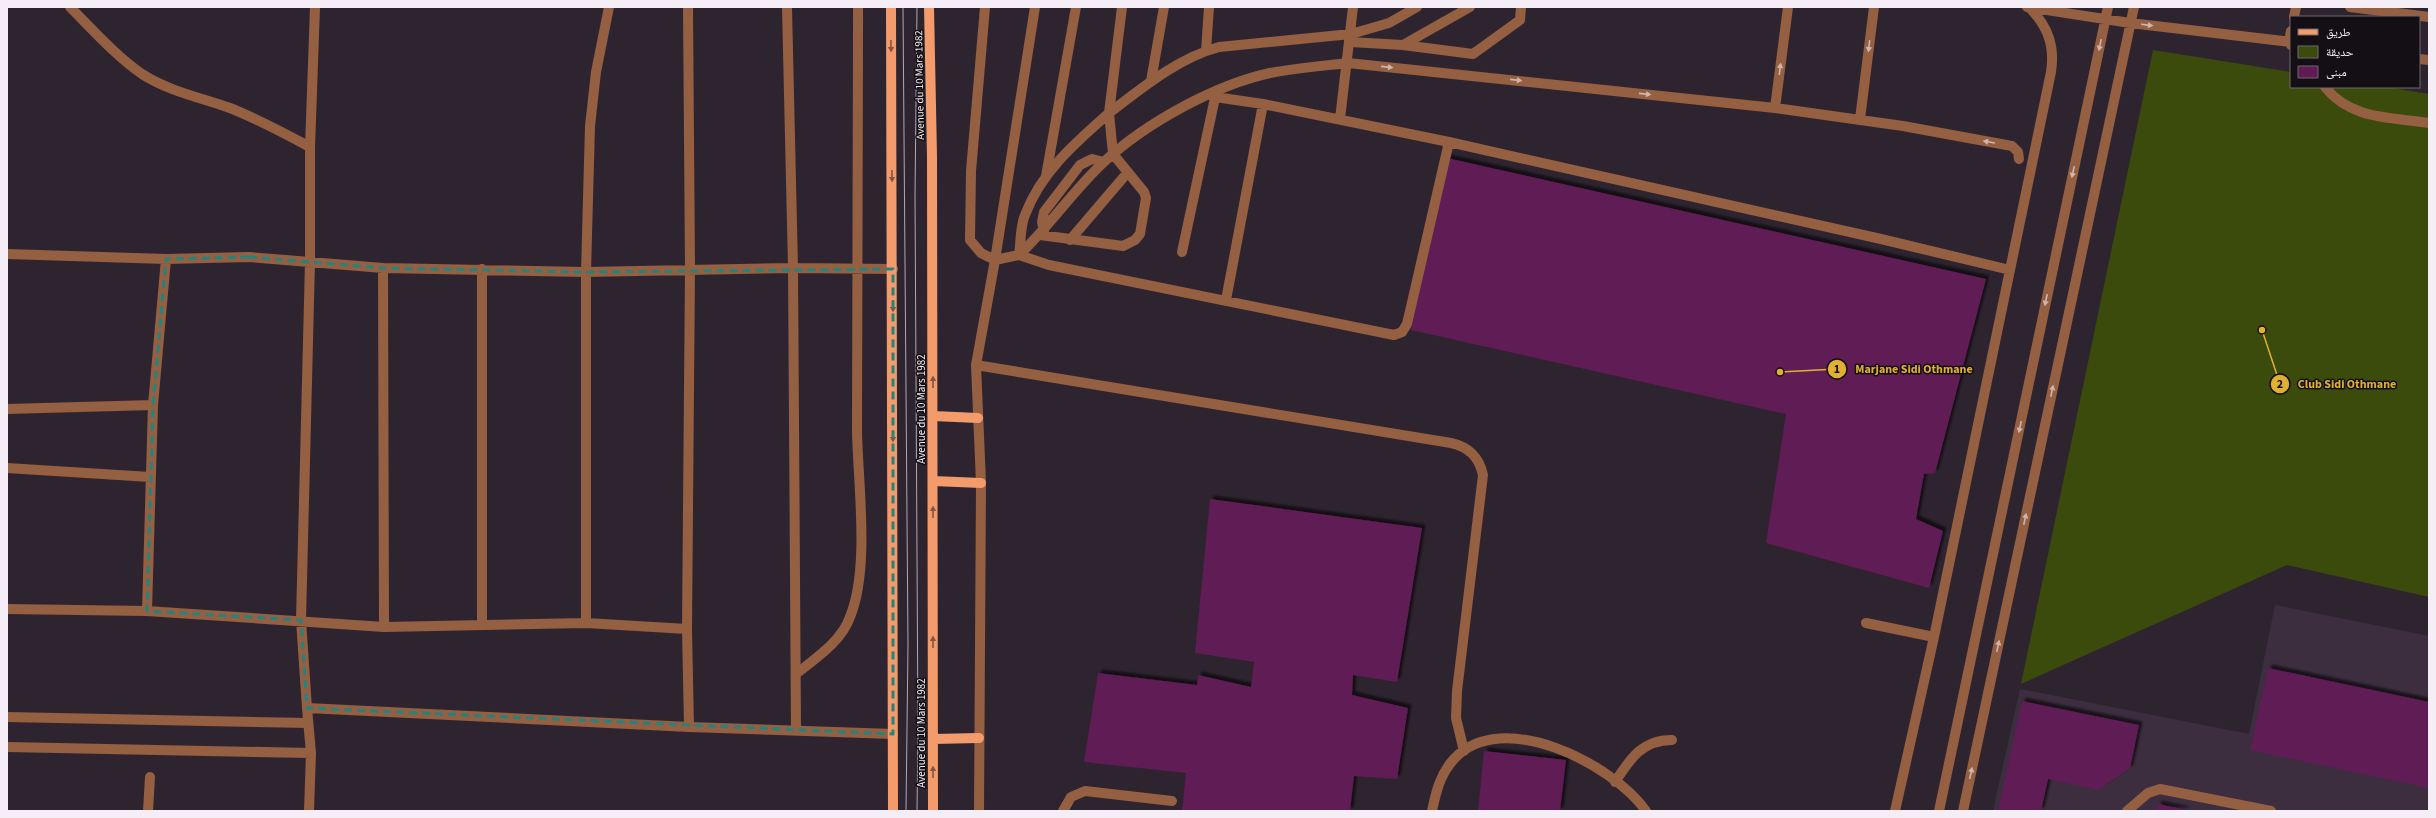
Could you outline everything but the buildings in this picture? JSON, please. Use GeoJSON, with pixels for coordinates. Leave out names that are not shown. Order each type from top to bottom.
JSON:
{"type":"FeatureCollection","features":[{"type":"Feature","properties":{"kind":"main road"},"geometry":{"type":"LineString","coordinates":[[891,7],[893,269],[893,811]]}},
{"type":"Feature","properties":{"kind":"main road","name":"Avenue du 10 Mars 1982"},"geometry":{"type":"LineString","coordinates":[[929,7],[932,156],[933,811]]}},
{"type":"Feature","properties":{"kind":"main road"},"geometry":{"type":"LineString","coordinates":[[933,416],[978,418]]}},
{"type":"Feature","properties":{"kind":"main road"},"geometry":{"type":"LineString","coordinates":[[933,481],[981,483]]}},
{"type":"Feature","properties":{"kind":"main road"},"geometry":{"type":"LineString","coordinates":[[933,739],[979,738]]}},
{"type":"Feature","properties":{"kind":"street"},"geometry":{"type":"LineString","coordinates":[[70,7],[97,35],[143,74],[159,82],[232,109],[274,127],[310,147]]}},
{"type":"Feature","properties":{"kind":"street"},"geometry":{"type":"LineString","coordinates":[[309,811],[311,753],[301,620],[310,262],[310,147],[314,7]]}},
{"type":"Feature","properties":{"kind":"street"},"geometry":{"type":"LineString","coordinates":[[586,624],[586,272],[592,99],[609,7]]}},
{"type":"Feature","properties":{"kind":"street"},"geometry":{"type":"LineString","coordinates":[[688,7],[690,269],[687,629],[689,727]]}},
{"type":"Feature","properties":{"kind":"street"},"geometry":{"type":"LineString","coordinates":[[787,7],[793,268],[796,731]]}},
{"type":"Feature","properties":{"kind":"street"},"geometry":{"type":"LineString","coordinates":[[796,674],[828,648],[841,633],[850,618],[860,575],[857,268],[858,7]]}},
{"type":"Feature","properties":{"kind":"street"},"geometry":{"type":"LineString","coordinates":[[985,7],[971,171],[970,240],[981,253],[995,260],[1019,255],[1049,265],[1394,335],[1402,332],[1407,324],[1449,142]]}},
{"type":"Feature","properties":{"kind":"street"},"geometry":{"type":"LineString","coordinates":[[979,811],[981,483],[976,365],[995,260],[1035,7]]}},
{"type":"Feature","properties":{"kind":"street"},"geometry":{"type":"LineString","coordinates":[[1045,178],[1076,7]]}},
{"type":"Feature","properties":{"kind":"street"},"geometry":{"type":"LineString","coordinates":[[1042,233],[1070,240],[1123,246],[1135,240],[1140,234],[1146,198],[1128,172],[1113,154],[1109,113],[1122,7]]}},
{"type":"Feature","properties":{"kind":"street"},"geometry":{"type":"LineString","coordinates":[[1151,81],[1164,7]]}},
{"type":"Feature","properties":{"kind":"street"},"geometry":{"type":"LineString","coordinates":[[1206,51],[1209,7]]}},
{"type":"Feature","properties":{"kind":"street"},"geometry":{"type":"LineString","coordinates":[[1340,119],[1351,38],[1353,7]]}},
{"type":"Feature","properties":{"kind":"street"},"geometry":{"type":"LineString","coordinates":[[1351,38],[1389,23],[1417,7]]}},
{"type":"Feature","properties":{"kind":"street"},"geometry":{"type":"LineString","coordinates":[[1403,45],[1470,7]]}},
{"type":"Feature","properties":{"kind":"street"},"geometry":{"type":"LineString","coordinates":[[1019,255],[1024,215],[1045,178],[1064,153],[1109,113],[1151,81],[1206,51],[1220,47],[1351,38],[1473,54],[1520,20],[1521,7]]}},
{"type":"Feature","properties":{"kind":"street"},"geometry":{"type":"LineString","coordinates":[[1776,108],[1788,7]]}},
{"type":"Feature","properties":{"kind":"street"},"geometry":{"type":"LineString","coordinates":[[1860,119],[1874,7]]}},
{"type":"Feature","properties":{"kind":"street"},"geometry":{"type":"LineString","coordinates":[[2028,7],[2106,18],[2130,23],[2290,43]]}},
{"type":"Feature","properties":{"kind":"street"},"geometry":{"type":"LineString","coordinates":[[1895,811],[1934,637],[2053,62],[2051,41],[2046,29],[2028,7]]}},
{"type":"Feature","properties":{"kind":"street"},"geometry":{"type":"LineString","coordinates":[[1939,811],[2108,7]]}},
{"type":"Feature","properties":{"kind":"street"},"geometry":{"type":"LineString","coordinates":[[1963,811],[2134,7]]}},
{"type":"Feature","properties":{"kind":"street"},"geometry":{"type":"LineString","coordinates":[[2350,7],[2429,16]]}},
{"type":"Feature","properties":{"kind":"street"},"geometry":{"type":"LineString","coordinates":[[1019,255],[1042,233],[1104,162],[1152,124],[1215,95],[1269,74],[1348,63],[1776,108],[1860,119],[2012,146],[2018,152],[2019,159]]}},
{"type":"Feature","properties":{"kind":"street"},"geometry":{"type":"LineString","coordinates":[[2326,88],[2345,106],[2358,113],[2429,123]]}},
{"type":"Feature","properties":{"kind":"street"},"geometry":{"type":"LineString","coordinates":[[1215,95],[1449,142],[1881,239],[2010,270]]}},
{"type":"Feature","properties":{"kind":"street"},"geometry":{"type":"LineString","coordinates":[[1182,252],[1215,95]]}},
{"type":"Feature","properties":{"kind":"street"},"geometry":{"type":"LineString","coordinates":[[1226,300],[1263,104]]}},
{"type":"Feature","properties":{"kind":"street"},"geometry":{"type":"LineString","coordinates":[[1042,233],[1044,212],[1080,165],[1092,159],[1104,162]]}},
{"type":"Feature","properties":{"kind":"street"},"geometry":{"type":"LineString","coordinates":[[1070,240],[1128,172]]}},
{"type":"Feature","properties":{"kind":"street"},"geometry":{"type":"LineString","coordinates":[[7,254],[166,259],[249,257],[383,268],[586,272],[690,269],[893,269]]}},
{"type":"Feature","properties":{"kind":"street"},"geometry":{"type":"LineString","coordinates":[[147,611],[153,404],[166,259]]}},
{"type":"Feature","properties":{"kind":"street"},"geometry":{"type":"LineString","coordinates":[[383,268],[384,627]]}},
{"type":"Feature","properties":{"kind":"street"},"geometry":{"type":"LineString","coordinates":[[482,269],[482,625]]}},
{"type":"Feature","properties":{"kind":"street"},"geometry":{"type":"LineString","coordinates":[[976,365],[1451,444],[1467,449],[1478,461],[1482,475],[1456,691],[1456,718],[1464,751]]}},
{"type":"Feature","properties":{"kind":"street"},"geometry":{"type":"LineString","coordinates":[[7,409],[153,404]]}},
{"type":"Feature","properties":{"kind":"street"},"geometry":{"type":"LineString","coordinates":[[7,468],[150,477]]}},
{"type":"Feature","properties":{"kind":"street"},"geometry":{"type":"LineString","coordinates":[[7,609],[147,611],[301,620],[384,627],[586,624],[687,629]]}},
{"type":"Feature","properties":{"kind":"street"},"geometry":{"type":"LineString","coordinates":[[1866,623],[1934,637]]}},
{"type":"Feature","properties":{"kind":"street"},"geometry":{"type":"LineString","coordinates":[[307,708],[689,727],[893,734]]}},
{"type":"Feature","properties":{"kind":"street"},"geometry":{"type":"LineString","coordinates":[[7,717],[308,723]]}},
{"type":"Feature","properties":{"kind":"street"},"geometry":{"type":"LineString","coordinates":[[1432,811],[1439,783],[1446,770],[1464,751],[1484,741],[1496,739],[1539,743],[1572,754],[1602,771],[1636,799],[1646,811]]}},
{"type":"Feature","properties":{"kind":"street"},"geometry":{"type":"LineString","coordinates":[[1615,782],[1629,760],[1642,748],[1657,741],[1672,740]]}},
{"type":"Feature","properties":{"kind":"street"},"geometry":{"type":"LineString","coordinates":[[7,747],[311,753]]}},
{"type":"Feature","properties":{"kind":"street"},"geometry":{"type":"LineString","coordinates":[[148,811],[150,777]]}},
{"type":"Feature","properties":{"kind":"street"},"geometry":{"type":"LineString","coordinates":[[2127,811],[2154,790],[2166,789],[2271,811]]}},
{"type":"Feature","properties":{"kind":"street"},"geometry":{"type":"LineString","coordinates":[[1062,811],[1071,797],[1085,792],[1172,801]]}},
{"type":"Feature","properties":{"kind":"highlighted area"},"geometry":{"type":"Polygon","coordinates":[[[249,257],[383,268],[586,272],[893,269],[893,734],[307,708],[301,620],[147,611],[153,405],[166,259],[249,257]]]}},
{"type":"Feature","properties":{"kind":"shaded area"},"geometry":{"type":"Polygon","coordinates":[[[2275,605],[2429,636],[2429,811],[1993,811],[2020,689],[2249,734],[2275,605]]]}},
{"type":"Feature","properties":{"kind":"green space"},"geometry":{"type":"Polygon","coordinates":[[[2153,50],[2290,72],[2290,88],[2393,88],[2429,94],[2429,597],[2287,565],[2021,684],[2153,50]]]}},
{"type":"Feature","properties":{"kind":"tram line"},"geometry":{"type":"LineString","coordinates":[[903,7],[908,645],[906,811]]}},
{"type":"Feature","properties":{"kind":"tram line"},"geometry":{"type":"LineString","coordinates":[[917,7],[915,195],[918,734],[917,811]]}},
{"type":"Feature","properties":{"kind":"place","name":"Club Sidi Othmane"},"geometry":{"type":"Point","coordinates":[2262,330]}},
{"type":"Feature","properties":{"kind":"place","name":"Marjane Sidi Othmane"},"geometry":{"type":"Point","coordinates":[1780,372]}}]}
